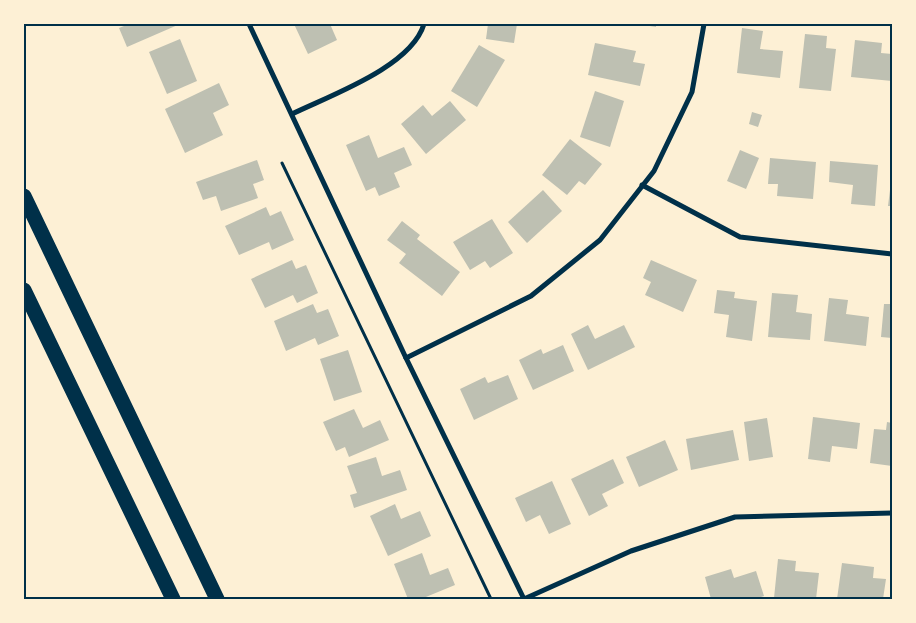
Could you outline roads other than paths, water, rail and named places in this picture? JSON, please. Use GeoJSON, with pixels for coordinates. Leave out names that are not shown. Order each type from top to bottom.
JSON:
{"type":"FeatureCollection","features":[{"type":"Feature","properties":{"kind":"highway"},"geometry":{"type":"LineString","coordinates":[[24,196],[217,599]]}},
{"type":"Feature","properties":{"kind":"highway"},"geometry":{"type":"LineString","coordinates":[[24,290],[173,599]]}},
{"type":"Feature","properties":{"kind":"street"},"geometry":{"type":"LineString","coordinates":[[249,24],[406,358],[524,599],[631,551],[735,517],[892,513]]}},
{"type":"Feature","properties":{"kind":"street"},"geometry":{"type":"LineString","coordinates":[[292,114],[389,67],[421,34],[424,24]]}},
{"type":"Feature","properties":{"kind":"street"},"geometry":{"type":"LineString","coordinates":[[406,358],[531,296],[600,240],[654,170],[692,92],[704,24]]}},
{"type":"Feature","properties":{"kind":"street"},"geometry":{"type":"LineString","coordinates":[[642,186],[740,237],[892,254]]}}]}
